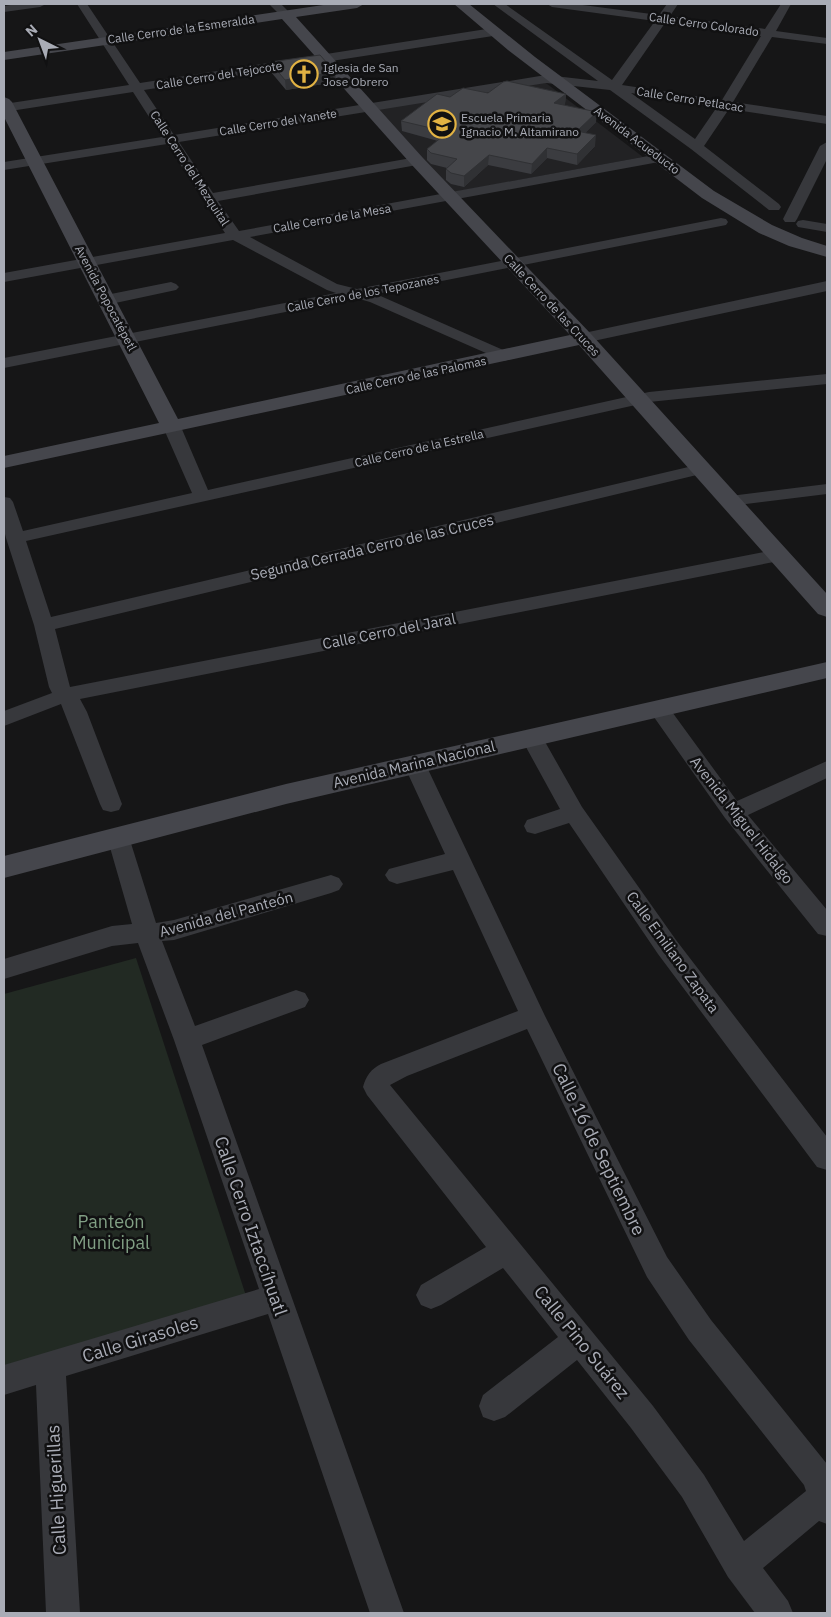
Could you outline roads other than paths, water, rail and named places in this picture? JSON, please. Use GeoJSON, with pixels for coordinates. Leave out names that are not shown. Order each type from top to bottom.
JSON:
{"type":"FeatureCollection","features":[{"type":"Feature","properties":{"kind":"street"},"geometry":{"type":"LineString","coordinates":[[4,9],[40,4]]}},
{"type":"Feature","properties":{"kind":"street","name":"Calle Cerro del Mezquital"},"geometry":{"type":"LineString","coordinates":[[82,4],[230,230],[236,236],[332,287],[375,299],[504,356]]}},
{"type":"Feature","properties":{"kind":"street","name":"Calle Cerro de la Esmeralda"},"geometry":{"type":"LineString","coordinates":[[4,56],[280,9],[358,4]]}},
{"type":"Feature","properties":{"kind":"street","name":"Avenida Acueducto"},"geometry":{"type":"LineString","coordinates":[[461,4],[553,79],[727,207],[766,230],[827,252]]}},
{"type":"Feature","properties":{"kind":"street","name":"Avenida Acueducto"},"geometry":{"type":"LineString","coordinates":[[498,4],[696,146],[774,207]]}},
{"type":"Feature","properties":{"kind":"street","name":"Calle Cerro Colorado"},"geometry":{"type":"LineString","coordinates":[[560,4],[827,41]]}},
{"type":"Feature","properties":{"kind":"street"},"geometry":{"type":"LineString","coordinates":[[614,87],[673,4]]}},
{"type":"Feature","properties":{"kind":"street"},"geometry":{"type":"LineString","coordinates":[[696,146],[725,105],[786,4]]}},
{"type":"Feature","properties":{"kind":"street","name":"Calle Cerro de las Cruces"},"geometry":{"type":"LineString","coordinates":[[280,9],[417,161],[584,338],[827,609]]}},
{"type":"Feature","properties":{"kind":"street","name":"Calle Cerro del Tejocote"},"geometry":{"type":"LineString","coordinates":[[5,106],[493,32]]}},
{"type":"Feature","properties":{"kind":"street","name":"Calle Cerro Petlacac"},"geometry":{"type":"LineString","coordinates":[[553,79],[827,120]]}},
{"type":"Feature","properties":{"kind":"street","name":"Calle Cerro del Yanete"},"geometry":{"type":"LineString","coordinates":[[4,166],[534,80],[553,79]]}},
{"type":"Feature","properties":{"kind":"street","name":"Avenida Popocatépetl"},"geometry":{"type":"LineString","coordinates":[[5,106],[172,427],[202,496]]}},
{"type":"Feature","properties":{"kind":"street"},"geometry":{"type":"LineString","coordinates":[[827,146],[797,222],[827,228]]}},
{"type":"Feature","properties":{"kind":"street","name":"Calle Cerro de la Mesa"},"geometry":{"type":"LineString","coordinates":[[4,278],[660,158]]}},
{"type":"Feature","properties":{"kind":"street"},"geometry":{"type":"LineString","coordinates":[[209,198],[417,161]]}},
{"type":"Feature","properties":{"kind":"street","name":"Calle Cerro de los Tepozanes"},"geometry":{"type":"LineString","coordinates":[[4,363],[722,222]]}},
{"type":"Feature","properties":{"kind":"street","name":"Calle Cerro de las Palomas"},"geometry":{"type":"LineString","coordinates":[[4,462],[827,286]]}},
{"type":"Feature","properties":{"kind":"street"},"geometry":{"type":"LineString","coordinates":[[106,300],[171,287]]}},
{"type":"Feature","properties":{"kind":"street","name":"Calle Cerro de la Estrella"},"geometry":{"type":"LineString","coordinates":[[15,538],[638,399],[827,379]]}},
{"type":"Feature","properties":{"kind":"street","name":"Segunda Cerrada Cerro de las Cruces"},"geometry":{"type":"LineString","coordinates":[[44,625],[701,469]]}},
{"type":"Feature","properties":{"kind":"street"},"geometry":{"type":"LineString","coordinates":[[730,501],[827,489]]}},
{"type":"Feature","properties":{"kind":"street"},"geometry":{"type":"LineString","coordinates":[[4,502],[44,625],[59,687],[76,712],[111,804]]}},
{"type":"Feature","properties":{"kind":"street","name":"Calle Cerro del Jaral"},"geometry":{"type":"LineString","coordinates":[[4,719],[65,695],[779,555]]}},
{"type":"Feature","properties":{"kind":"street","name":"Avenida Marina Nacional"},"geometry":{"type":"LineString","coordinates":[[4,868],[286,794],[660,710],[827,670]]}},
{"type":"Feature","properties":{"kind":"street","name":"Avenida Miguel Hidalgo"},"geometry":{"type":"LineString","coordinates":[[660,710],[733,812],[826,923]]}},
{"type":"Feature","properties":{"kind":"street","name":"Calle Emiliano Zapata"},"geometry":{"type":"LineString","coordinates":[[532,738],[574,813],[667,947],[827,1158]]}},
{"type":"Feature","properties":{"kind":"street","name":"Calle 16 de Septiembre"},"geometry":{"type":"LineString","coordinates":[[414,764],[533,1016],[657,1267],[700,1330],[809,1464],[818,1478],[826,1500]]}},
{"type":"Feature","properties":{"kind":"street"},"geometry":{"type":"LineString","coordinates":[[733,812],[827,770]]}},
{"type":"Feature","properties":{"kind":"street"},"geometry":{"type":"LineString","coordinates":[[535,826],[574,813]]}},
{"type":"Feature","properties":{"kind":"street","name":"Calle Cerro Iztaccíhuatl"},"geometry":{"type":"LineString","coordinates":[[118,837],[147,934],[187,1040],[387,1613]]}},
{"type":"Feature","properties":{"kind":"street"},"geometry":{"type":"LineString","coordinates":[[397,875],[459,860]]}},
{"type":"Feature","properties":{"kind":"street","name":"Avenida del Panteón"},"geometry":{"type":"LineString","coordinates":[[4,969],[112,936],[174,930],[331,884]]}},
{"type":"Feature","properties":{"kind":"street"},"geometry":{"type":"LineString","coordinates":[[187,1040],[296,1000]]}},
{"type":"Feature","properties":{"kind":"street","name":"Calle Pino Suárez"},"geometry":{"type":"LineString","coordinates":[[533,1016],[398,1068],[381,1076],[377,1081],[376,1087],[642,1417],[692,1486],[740,1565],[776,1613]]}},
{"type":"Feature","properties":{"kind":"street"},"geometry":{"type":"LineString","coordinates":[[431,1295],[506,1250]]}},
{"type":"Feature","properties":{"kind":"street","name":"Calle Girasoles"},"geometry":{"type":"LineString","coordinates":[[4,1380],[276,1298]]}},
{"type":"Feature","properties":{"kind":"street"},"geometry":{"type":"LineString","coordinates":[[494,1406],[580,1339]]}},
{"type":"Feature","properties":{"kind":"street","name":"Calle Higuerillas"},"geometry":{"type":"LineString","coordinates":[[50,1366],[63,1613]]}},
{"type":"Feature","properties":{"kind":"street"},"geometry":{"type":"LineString","coordinates":[[740,1565],[826,1500]]}},
{"type":"Feature","properties":{"kind":"place","name":"Iglesia de San Jose Obrero"},"geometry":{"type":"Point","coordinates":[304,74]}},
{"type":"Feature","properties":{"kind":"place","name":"Escuela Primaria Ignacio M. Altamirano"},"geometry":{"type":"Point","coordinates":[442,124]}},
{"type":"Feature","properties":{"kind":"park label","name":"Panteón Municipal"},"geometry":{"type":"Point","coordinates":[111,1231]}}]}
